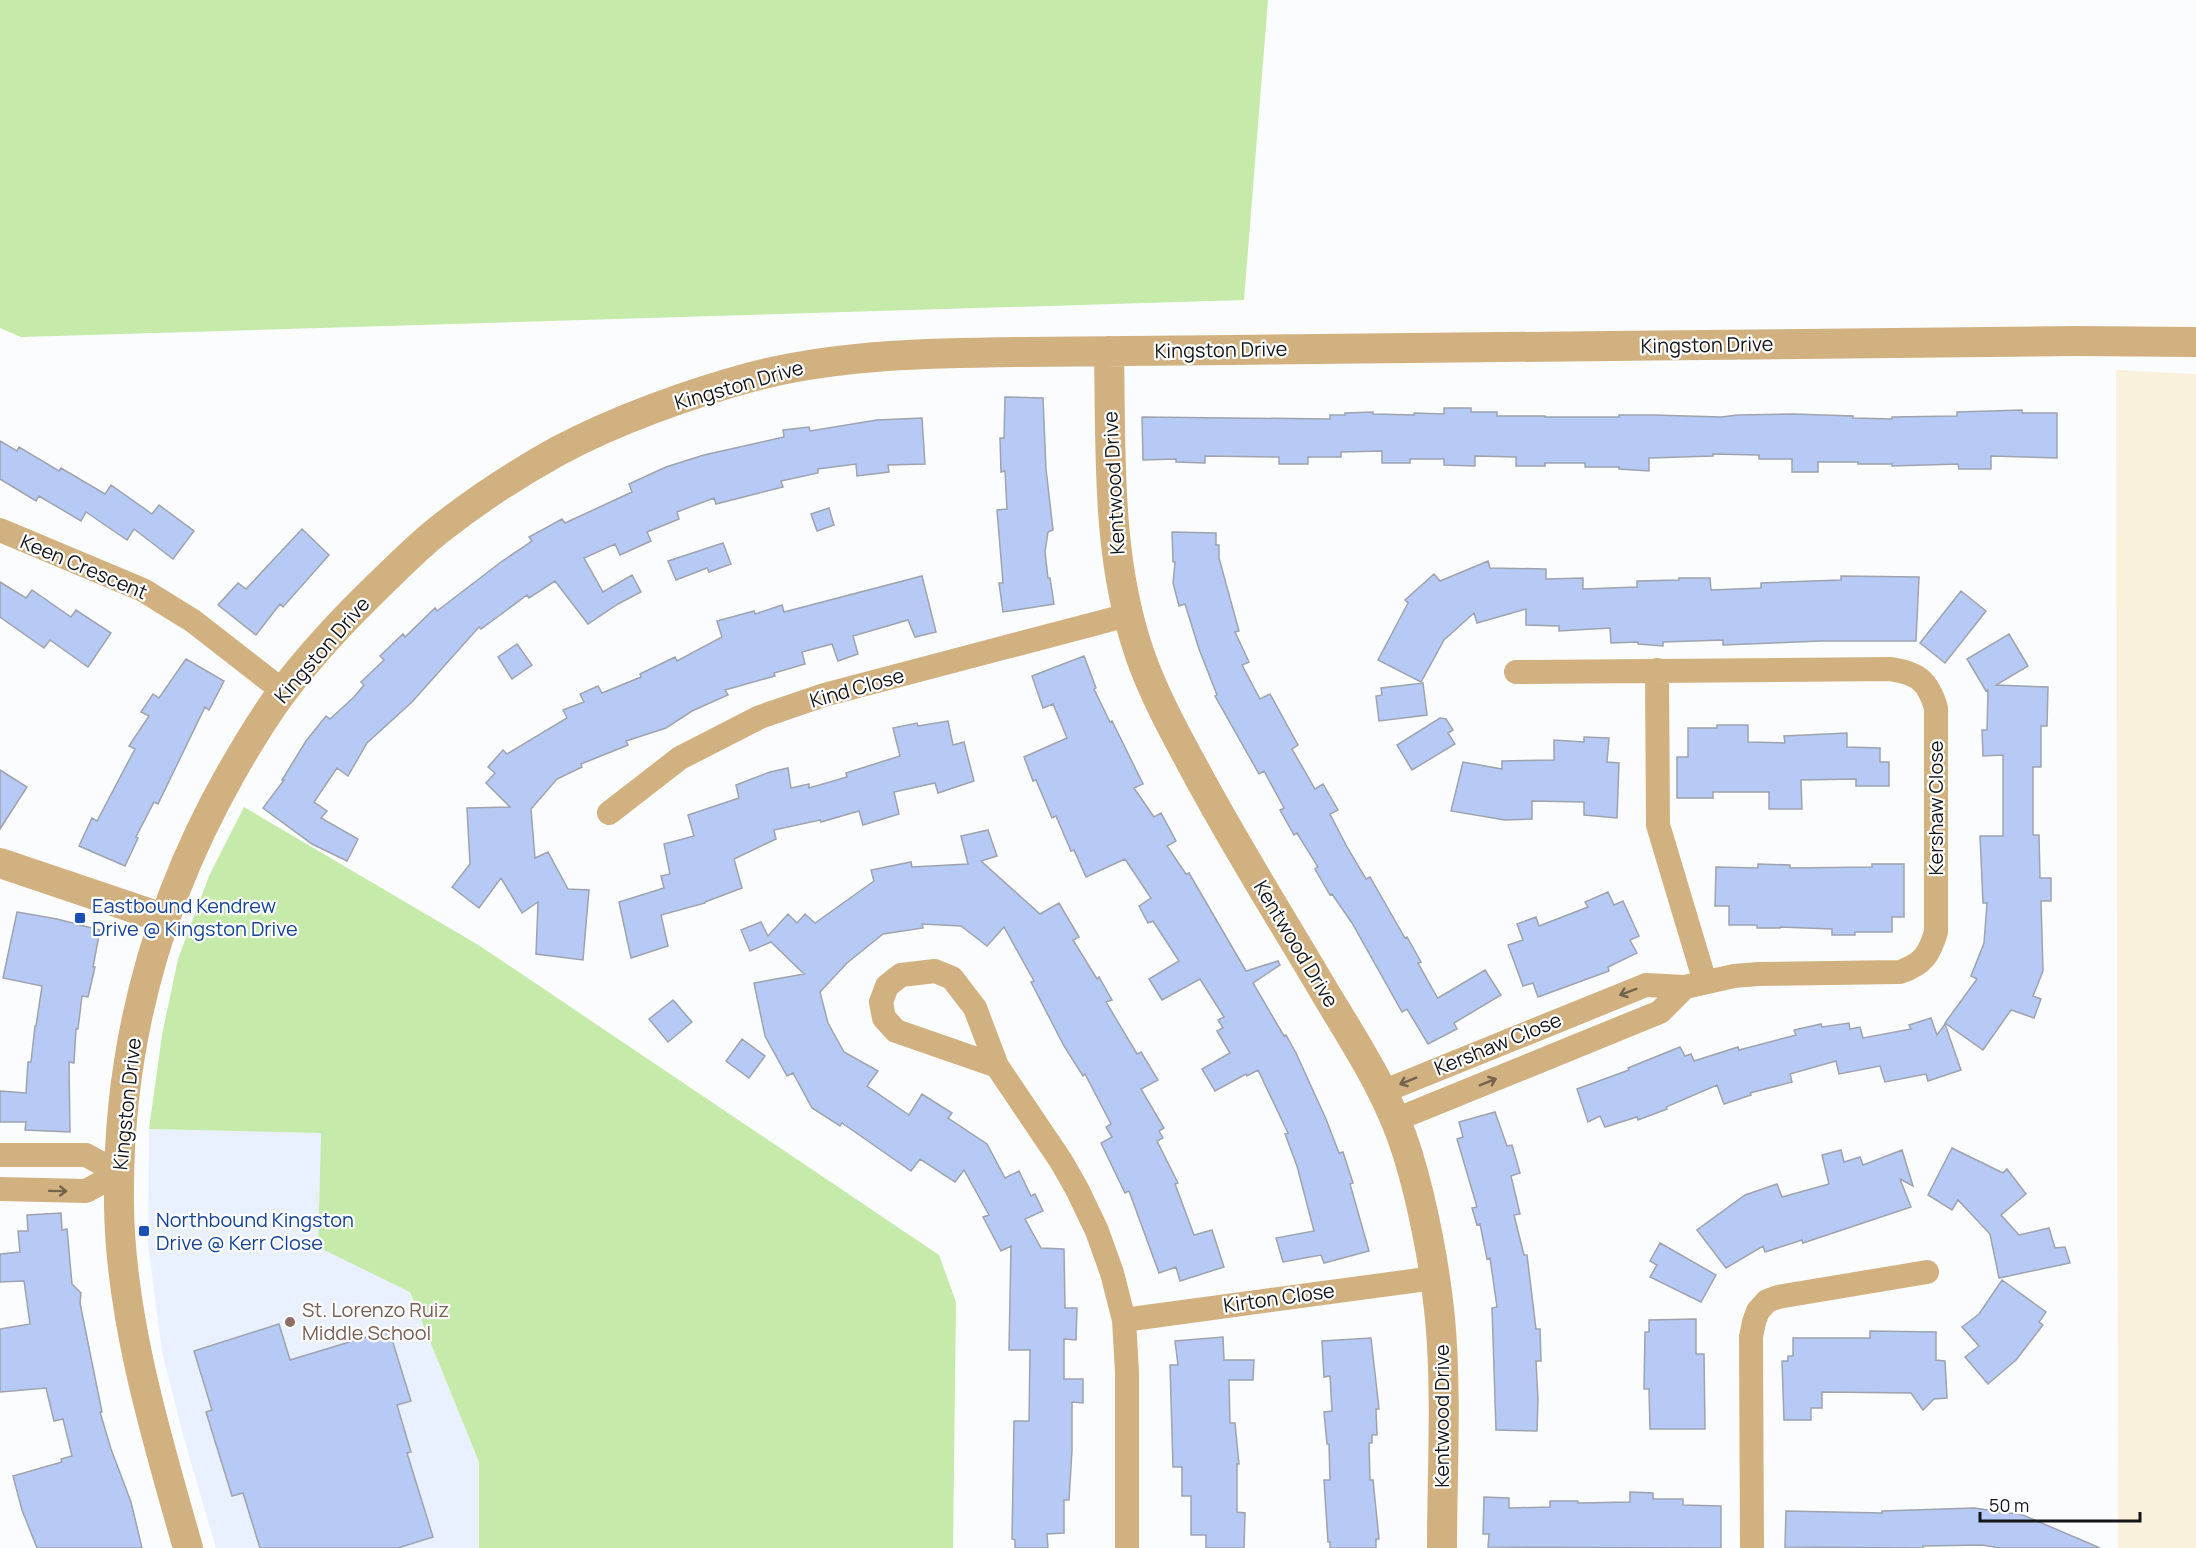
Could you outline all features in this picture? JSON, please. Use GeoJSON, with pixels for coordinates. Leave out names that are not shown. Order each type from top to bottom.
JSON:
{"type":"FeatureCollection","features":[{"type":"Feature","properties":{"kind":"street","name":"Kingston Drive"},"geometry":{"type":"LineString","coordinates":[[188,1548],[142,1379],[121,1239],[119,1173],[126,1089],[144,985],[163,918],[186,861],[214,802],[245,747],[283,690],[352,611],[440,529],[558,451],[617,423],[755,376],[827,362],[945,353],[2041,341],[2196,342]]}},
{"type":"Feature","properties":{"kind":"street","name":"Kentwood Drive"},"geometry":{"type":"LineString","coordinates":[[1109,351],[1112,519],[1128,615],[1148,676],[1167,718],[1211,800],[1366,1060],[1395,1119],[1411,1166],[1440,1315],[1442,1548]]}},
{"type":"Feature","properties":{"kind":"street","name":"Keen Crescent"},"geometry":{"type":"LineString","coordinates":[[0,530],[143,590],[193,621],[283,690]]}},
{"type":"Feature","properties":{"kind":"street","name":"Kind Close"},"geometry":{"type":"LineString","coordinates":[[609,813],[680,758],[760,717],[824,695],[1128,615]]}},
{"type":"Feature","properties":{"kind":"street","name":"Kershaw Close"},"geometry":{"type":"LineString","coordinates":[[1382,1092],[1646,985],[1695,985],[1758,974],[1900,972],[1914,967],[1924,959],[1936,932],[1936,708],[1931,693],[1922,680],[1908,672],[1890,669],[1516,672]]}},
{"type":"Feature","properties":{"kind":"street"},"geometry":{"type":"LineString","coordinates":[[1658,670],[1658,825],[1695,985]]}},
{"type":"Feature","properties":{"kind":"street"},"geometry":{"type":"LineString","coordinates":[[0,863],[163,918]]}},
{"type":"Feature","properties":{"kind":"street"},"geometry":{"type":"LineString","coordinates":[[997,1066],[896,1030],[884,1018],[881,1002],[887,986],[901,975],[935,971],[952,978],[975,1008],[997,1066],[1077,1189],[1105,1252],[1124,1320],[1127,1372],[1127,1548]]}},
{"type":"Feature","properties":{"kind":"street","name":"Kershaw Close"},"geometry":{"type":"LineString","coordinates":[[1395,1119],[1660,1012],[1695,985]]}},
{"type":"Feature","properties":{"kind":"street"},"geometry":{"type":"LineString","coordinates":[[0,1155],[86,1155],[119,1173]]}},
{"type":"Feature","properties":{"kind":"street"},"geometry":{"type":"LineString","coordinates":[[0,1189],[86,1191],[119,1173]]}},
{"type":"Feature","properties":{"kind":"street"},"geometry":{"type":"LineString","coordinates":[[1752,1548],[1751,1337],[1758,1311],[1767,1301],[1791,1293],[1927,1272]]}},
{"type":"Feature","properties":{"kind":"street","name":"Kirton Close"},"geometry":{"type":"LineString","coordinates":[[1124,1320],[1434,1278]]}},
{"type":"Feature","properties":{"kind":"shaded area"},"geometry":{"type":"Polygon","coordinates":[[[2116,370],[2196,374],[2196,1548],[2118,1548],[2116,370]]]}},
{"type":"Feature","properties":{"kind":"shaded area","name":"St. Lorenzo Ruiz Middle School"},"geometry":{"type":"Polygon","coordinates":[[[149,1129],[321,1133],[318,1246],[410,1291],[479,1462],[479,1548],[216,1548],[183,1435],[162,1352],[148,1244],[149,1129]]]}},
{"type":"Feature","properties":{"kind":"green space"},"geometry":{"type":"Polygon","coordinates":[[[0,0],[1268,0],[1244,300],[21,337],[0,328],[0,0]]]}},
{"type":"Feature","properties":{"kind":"green space"},"geometry":{"type":"Polygon","coordinates":[[[244,807],[480,946],[939,1255],[956,1302],[953,1548],[479,1548],[479,1462],[410,1292],[318,1247],[321,1133],[149,1129],[162,1035],[178,959],[209,876],[244,807]]]}},
{"type":"Feature","properties":{"kind":"building"},"geometry":{"type":"Polygon","coordinates":[[[1005,397],[1043,398],[1046,469],[1053,530],[1048,532],[1045,552],[1054,604],[1003,612],[999,583],[1003,583],[997,510],[1007,509],[1005,471],[1001,472],[1000,438],[1004,438],[1005,397]]]}},
{"type":"Feature","properties":{"kind":"building"},"geometry":{"type":"Polygon","coordinates":[[[1444,408],[1471,408],[1471,412],[1497,412],[1497,416],[1721,417],[1793,414],[1892,419],[1892,417],[1957,416],[1957,412],[2022,410],[2022,413],[2057,413],[2057,458],[1991,456],[1991,469],[1959,469],[1958,464],[1892,466],[1892,464],[1858,464],[1858,462],[1818,462],[1818,472],[1792,472],[1792,459],[1759,459],[1759,455],[1713,454],[1713,456],[1649,458],[1649,471],[1619,469],[1619,467],[1585,467],[1585,463],[1516,466],[1516,457],[1475,456],[1475,466],[1444,465],[1444,459],[1410,459],[1410,463],[1382,463],[1382,451],[1341,452],[1341,457],[1308,457],[1308,464],[1279,464],[1279,457],[1205,456],[1205,463],[1176,462],[1176,459],[1143,460],[1142,417],[1330,419],[1330,415],[1345,415],[1345,413],[1444,414],[1444,408]]]}},
{"type":"Feature","properties":{"kind":"building"},"geometry":{"type":"Polygon","coordinates":[[[922,418],[925,464],[888,465],[889,472],[857,476],[856,464],[818,469],[818,473],[781,481],[783,487],[716,504],[714,498],[677,512],[679,519],[647,532],[651,541],[620,555],[615,544],[584,558],[603,592],[632,575],[641,592],[588,624],[555,581],[529,598],[527,595],[481,629],[479,627],[412,702],[367,743],[348,776],[337,768],[314,802],[327,811],[321,818],[358,839],[347,861],[312,844],[263,808],[284,780],[282,780],[306,741],[326,716],[330,719],[354,697],[364,685],[361,682],[384,660],[380,656],[403,634],[405,637],[435,608],[437,611],[532,541],[529,537],[562,519],[565,523],[632,492],[629,484],[666,467],[704,455],[784,437],[783,430],[809,427],[810,431],[877,420],[922,418]]]}},
{"type":"Feature","properties":{"kind":"building"},"geometry":{"type":"Polygon","coordinates":[[[0,441],[17,451],[19,447],[59,471],[61,468],[105,494],[111,485],[152,514],[159,505],[194,531],[173,559],[134,529],[127,540],[86,512],[81,521],[39,496],[36,501],[0,479],[0,441]]]}},
{"type":"Feature","properties":{"kind":"building"},"geometry":{"type":"Polygon","coordinates":[[[829,508],[834,525],[817,531],[811,514],[829,508]]]}},
{"type":"Feature","properties":{"kind":"building"},"geometry":{"type":"Polygon","coordinates":[[[302,529],[329,555],[283,607],[280,604],[256,635],[218,605],[238,583],[246,589],[302,529]]]}},
{"type":"Feature","properties":{"kind":"building"},"geometry":{"type":"Polygon","coordinates":[[[1172,532],[1216,533],[1219,558],[1239,631],[1235,632],[1249,662],[1242,665],[1260,699],[1270,694],[1298,745],[1292,749],[1315,789],[1323,784],[1338,810],[1330,814],[1347,847],[1366,879],[1370,877],[1405,938],[1407,937],[1437,997],[1485,970],[1501,995],[1454,1023],[1457,1029],[1428,1044],[1407,1009],[1402,1012],[1352,923],[1332,894],[1330,895],[1315,869],[1318,867],[1297,833],[1294,835],[1280,810],[1284,808],[1264,771],[1259,774],[1215,696],[1217,695],[1185,604],[1179,606],[1173,583],[1175,562],[1173,562],[1172,532]]]}},
{"type":"Feature","properties":{"kind":"building"},"geometry":{"type":"Polygon","coordinates":[[[723,543],[731,564],[709,572],[707,568],[676,580],[668,561],[723,543]]]}},
{"type":"Feature","properties":{"kind":"building"},"geometry":{"type":"Polygon","coordinates":[[[1488,561],[1490,568],[1546,569],[1546,579],[1583,578],[1583,589],[1637,587],[1637,581],[1679,580],[1679,578],[1710,578],[1711,590],[1761,588],[1761,583],[1841,580],[1841,576],[1919,577],[1916,641],[1821,641],[1723,645],[1723,640],[1663,642],[1663,646],[1638,644],[1638,642],[1611,643],[1610,628],[1559,631],[1559,626],[1526,625],[1526,609],[1477,623],[1474,613],[1444,640],[1421,682],[1378,660],[1408,603],[1405,600],[1434,574],[1440,581],[1488,561]]]}},
{"type":"Feature","properties":{"kind":"building"},"geometry":{"type":"Polygon","coordinates":[[[922,576],[936,632],[915,637],[908,620],[853,636],[858,654],[838,661],[832,644],[802,652],[805,664],[774,673],[775,676],[725,690],[728,695],[692,711],[666,728],[626,741],[628,745],[581,764],[582,767],[557,779],[531,809],[535,858],[548,852],[568,889],[589,890],[583,960],[536,954],[538,902],[522,913],[501,878],[479,908],[452,887],[470,864],[467,808],[510,807],[486,783],[495,773],[488,767],[503,750],[507,754],[567,718],[563,710],[584,702],[580,694],[598,686],[602,693],[641,677],[640,674],[675,657],[677,661],[722,637],[717,621],[754,611],[755,614],[782,605],[784,612],[922,576]]]}},
{"type":"Feature","properties":{"kind":"building"},"geometry":{"type":"Polygon","coordinates":[[[0,582],[26,598],[32,590],[71,617],[76,610],[111,633],[88,667],[50,640],[44,648],[0,617],[0,582]]]}},
{"type":"Feature","properties":{"kind":"building"},"geometry":{"type":"Polygon","coordinates":[[[1961,591],[1986,611],[1945,663],[1920,643],[1961,591]]]}},
{"type":"Feature","properties":{"kind":"building"},"geometry":{"type":"Polygon","coordinates":[[[2009,634],[2028,666],[1996,685],[2048,687],[2047,726],[2041,726],[2041,767],[2033,767],[2033,835],[2039,835],[2040,878],[2051,878],[2051,901],[2041,901],[2043,971],[2033,996],[2041,999],[2034,1018],[2011,1010],[1983,1050],[1945,1023],[1977,979],[1971,976],[1984,943],[1987,903],[1983,903],[1980,836],[2003,836],[2003,755],[1983,756],[1982,730],[1987,730],[1988,690],[1986,691],[1967,659],[2009,634]]]}},
{"type":"Feature","properties":{"kind":"building"},"geometry":{"type":"Polygon","coordinates":[[[517,644],[532,665],[512,679],[498,657],[517,644]]]}},
{"type":"Feature","properties":{"kind":"building"},"geometry":{"type":"Polygon","coordinates":[[[1084,656],[1096,688],[1094,689],[1143,784],[1134,788],[1154,817],[1161,813],[1176,841],[1167,846],[1186,874],[1189,873],[1246,971],[1278,961],[1280,965],[1253,983],[1296,1053],[1339,1153],[1343,1152],[1369,1251],[1324,1263],[1321,1255],[1283,1262],[1276,1238],[1314,1231],[1297,1166],[1285,1134],[1288,1133],[1258,1070],[1215,1091],[1202,1069],[1230,1053],[1217,1031],[1223,1028],[1218,1020],[1224,1017],[1200,979],[1162,1000],[1149,979],[1179,961],[1153,921],[1148,923],[1139,906],[1151,898],[1125,859],[1086,877],[1074,850],[1071,851],[1056,816],[1052,818],[1036,780],[1033,781],[1024,757],[1067,738],[1053,704],[1043,708],[1032,676],[1084,656]]]}},
{"type":"Feature","properties":{"kind":"building"},"geometry":{"type":"Polygon","coordinates":[[[186,659],[224,681],[209,710],[205,707],[158,804],[154,802],[136,837],[138,838],[125,866],[79,846],[92,818],[97,821],[135,749],[129,746],[149,716],[141,712],[153,694],[159,698],[186,659]]]}},
{"type":"Feature","properties":{"kind":"building"},"geometry":{"type":"Polygon","coordinates":[[[1423,683],[1427,715],[1379,721],[1376,696],[1382,695],[1381,688],[1423,683]]]}},
{"type":"Feature","properties":{"kind":"building"},"geometry":{"type":"Polygon","coordinates":[[[1440,718],[1446,719],[1453,730],[1448,733],[1455,744],[1412,770],[1397,745],[1440,718]]]}},
{"type":"Feature","properties":{"kind":"building"},"geometry":{"type":"Polygon","coordinates":[[[948,721],[953,745],[964,742],[974,781],[938,793],[935,783],[894,792],[899,814],[863,825],[859,811],[821,822],[820,820],[774,830],[776,839],[734,859],[742,888],[705,903],[661,915],[668,946],[631,958],[619,902],[664,888],[661,876],[670,874],[664,844],[694,836],[688,815],[739,798],[736,785],[770,772],[788,768],[791,788],[809,784],[809,788],[847,777],[846,773],[900,756],[893,728],[917,723],[918,726],[948,721]]]}},
{"type":"Feature","properties":{"kind":"building"},"geometry":{"type":"Polygon","coordinates":[[[1717,725],[1748,725],[1748,742],[1785,743],[1784,736],[1847,733],[1847,747],[1880,748],[1880,762],[1889,762],[1889,786],[1856,786],[1856,779],[1801,780],[1802,809],[1769,809],[1769,792],[1713,792],[1713,798],[1677,798],[1677,757],[1688,757],[1688,728],[1717,728],[1717,725]]]}},
{"type":"Feature","properties":{"kind":"building"},"geometry":{"type":"Polygon","coordinates":[[[1584,737],[1609,738],[1607,762],[1619,763],[1617,818],[1584,815],[1584,802],[1532,801],[1532,819],[1505,820],[1451,811],[1463,762],[1502,769],[1502,761],[1554,760],[1554,740],[1584,742],[1584,737]]]}},
{"type":"Feature","properties":{"kind":"building"},"geometry":{"type":"Polygon","coordinates":[[[0,770],[27,787],[0,829],[0,770]]]}},
{"type":"Feature","properties":{"kind":"building"},"geometry":{"type":"Polygon","coordinates":[[[988,830],[997,856],[981,861],[1040,914],[1059,903],[1079,937],[1073,940],[1112,1000],[1106,1002],[1137,1054],[1141,1052],[1158,1080],[1141,1089],[1164,1128],[1159,1131],[1163,1138],[1157,1141],[1178,1183],[1175,1184],[1194,1235],[1212,1230],[1224,1267],[1180,1281],[1176,1267],[1159,1273],[1129,1191],[1125,1193],[1101,1143],[1112,1137],[1106,1127],[1111,1124],[1085,1074],[1083,1076],[1064,1046],[1031,982],[1034,981],[1004,927],[987,946],[961,926],[922,924],[923,928],[883,934],[847,963],[820,992],[828,1023],[844,1052],[878,1071],[867,1086],[909,1115],[922,1094],[952,1113],[948,1118],[987,1144],[1005,1178],[1019,1171],[1031,1196],[1035,1194],[1043,1211],[1025,1219],[1041,1248],[1064,1249],[1065,1308],[1077,1308],[1076,1340],[1064,1339],[1064,1379],[1083,1379],[1083,1403],[1072,1402],[1069,1500],[1064,1500],[1064,1533],[1047,1534],[1048,1548],[1015,1548],[1015,1540],[1012,1539],[1014,1421],[1029,1421],[1030,1350],[1009,1350],[1011,1246],[1001,1251],[983,1217],[989,1215],[964,1170],[955,1182],[920,1159],[911,1171],[842,1123],[840,1126],[812,1108],[793,1073],[787,1076],[765,1036],[754,983],[804,974],[771,942],[750,951],[741,930],[761,922],[768,936],[788,914],[797,923],[805,914],[815,923],[874,881],[871,870],[911,862],[912,867],[968,864],[961,836],[988,830]]]}},
{"type":"Feature","properties":{"kind":"building"},"geometry":{"type":"Polygon","coordinates":[[[1758,864],[1790,865],[1790,868],[1872,867],[1872,864],[1904,864],[1904,917],[1892,917],[1892,932],[1855,932],[1855,935],[1832,935],[1832,929],[1757,928],[1757,925],[1729,925],[1729,906],[1715,906],[1716,867],[1758,868],[1758,864]]]}},
{"type":"Feature","properties":{"kind":"building"},"geometry":{"type":"Polygon","coordinates":[[[1608,892],[1614,905],[1623,901],[1639,936],[1630,940],[1637,953],[1608,967],[1609,971],[1538,997],[1533,983],[1523,986],[1508,945],[1523,940],[1517,924],[1536,917],[1539,926],[1588,907],[1585,902],[1608,892]]]}},
{"type":"Feature","properties":{"kind":"building"},"geometry":{"type":"Polygon","coordinates":[[[17,912],[100,930],[88,997],[82,996],[78,1029],[76,1029],[74,1063],[69,1062],[70,1132],[25,1130],[26,1122],[0,1122],[0,1091],[26,1093],[28,1062],[31,1062],[42,986],[3,978],[17,912]]]}},
{"type":"Feature","properties":{"kind":"building"},"geometry":{"type":"Polygon","coordinates":[[[673,1000],[692,1022],[668,1042],[649,1019],[673,1000]]]}},
{"type":"Feature","properties":{"kind":"building"},"geometry":{"type":"Polygon","coordinates":[[[1931,1018],[1937,1035],[1945,1024],[1961,1070],[1928,1081],[1926,1074],[1885,1082],[1880,1066],[1839,1074],[1836,1061],[1790,1074],[1792,1082],[1750,1093],[1751,1095],[1724,1104],[1717,1085],[1638,1120],[1637,1117],[1605,1127],[1600,1116],[1588,1122],[1577,1089],[1629,1070],[1628,1068],[1680,1047],[1685,1056],[1691,1054],[1694,1061],[1738,1047],[1739,1050],[1796,1035],[1794,1030],[1821,1024],[1822,1027],[1849,1023],[1850,1029],[1860,1027],[1863,1038],[1911,1029],[1909,1025],[1931,1018]]]}},
{"type":"Feature","properties":{"kind":"building"},"geometry":{"type":"Polygon","coordinates":[[[742,1039],[765,1056],[749,1078],[726,1061],[742,1039]]]}},
{"type":"Feature","properties":{"kind":"building"},"geometry":{"type":"Polygon","coordinates":[[[1495,1112],[1507,1146],[1512,1145],[1520,1173],[1511,1176],[1520,1214],[1514,1215],[1524,1255],[1527,1255],[1536,1329],[1540,1329],[1541,1361],[1536,1361],[1537,1431],[1496,1430],[1492,1308],[1497,1307],[1490,1258],[1487,1259],[1480,1224],[1477,1225],[1472,1208],[1477,1207],[1457,1139],[1463,1137],[1459,1122],[1495,1112]]]}},
{"type":"Feature","properties":{"kind":"building"},"geometry":{"type":"Polygon","coordinates":[[[1952,1148],[2003,1173],[2007,1169],[2026,1194],[2001,1215],[2019,1235],[2049,1228],[2055,1248],[2065,1247],[2070,1263],[1999,1278],[1990,1234],[1958,1200],[1952,1210],[1928,1195],[1952,1148]]]}},
{"type":"Feature","properties":{"kind":"building"},"geometry":{"type":"Polygon","coordinates":[[[1841,1150],[1844,1162],[1860,1157],[1863,1165],[1902,1150],[1913,1186],[1900,1179],[1911,1207],[1803,1243],[1802,1240],[1765,1252],[1763,1246],[1726,1268],[1697,1230],[1745,1195],[1777,1184],[1782,1197],[1829,1184],[1822,1155],[1841,1150]]]}},
{"type":"Feature","properties":{"kind":"building"},"geometry":{"type":"Polygon","coordinates":[[[61,1213],[62,1230],[67,1229],[72,1284],[81,1293],[80,1303],[102,1412],[100,1412],[131,1502],[142,1548],[37,1548],[22,1510],[13,1476],[62,1462],[61,1459],[72,1456],[63,1419],[54,1421],[46,1388],[0,1392],[0,1329],[30,1324],[24,1281],[0,1282],[0,1254],[20,1252],[18,1231],[28,1231],[27,1215],[61,1213]]]}},
{"type":"Feature","properties":{"kind":"building"},"geometry":{"type":"Polygon","coordinates":[[[1660,1243],[1716,1275],[1701,1302],[1650,1277],[1657,1265],[1650,1261],[1660,1243]]]}},
{"type":"Feature","properties":{"kind":"building"},"geometry":{"type":"Polygon","coordinates":[[[2002,1280],[2046,1312],[2039,1322],[2043,1325],[2016,1360],[1988,1384],[1965,1357],[1979,1346],[1962,1327],[1979,1314],[2002,1280]]]}},
{"type":"Feature","properties":{"kind":"building"},"geometry":{"type":"Polygon","coordinates":[[[1696,1319],[1696,1354],[1704,1354],[1705,1429],[1650,1429],[1649,1389],[1644,1389],[1645,1332],[1649,1332],[1649,1320],[1696,1319]]]}},
{"type":"Feature","properties":{"kind":"building"},"geometry":{"type":"Polygon","coordinates":[[[279,1324],[290,1360],[389,1330],[411,1401],[397,1405],[411,1452],[407,1453],[433,1537],[398,1548],[260,1548],[243,1493],[232,1496],[206,1412],[212,1410],[194,1351],[279,1324]]]}},
{"type":"Feature","properties":{"kind":"building"},"geometry":{"type":"Polygon","coordinates":[[[1870,1331],[1936,1332],[1936,1360],[1945,1361],[1947,1398],[1934,1399],[1923,1410],[1911,1393],[1822,1392],[1822,1408],[1811,1408],[1811,1420],[1784,1420],[1782,1361],[1788,1361],[1788,1356],[1793,1356],[1793,1338],[1870,1338],[1870,1331]]]}},
{"type":"Feature","properties":{"kind":"building"},"geometry":{"type":"Polygon","coordinates":[[[1223,1337],[1224,1360],[1254,1360],[1253,1380],[1229,1380],[1230,1423],[1235,1423],[1239,1464],[1237,1464],[1237,1512],[1245,1513],[1244,1548],[1206,1548],[1206,1535],[1191,1535],[1191,1496],[1182,1496],[1182,1467],[1173,1467],[1170,1365],[1178,1365],[1175,1341],[1223,1337]]]}},
{"type":"Feature","properties":{"kind":"building"},"geometry":{"type":"Polygon","coordinates":[[[1371,1338],[1379,1409],[1376,1409],[1377,1435],[1372,1435],[1372,1443],[1369,1443],[1370,1480],[1373,1480],[1379,1539],[1376,1539],[1376,1548],[1330,1548],[1324,1480],[1330,1480],[1329,1444],[1327,1444],[1324,1412],[1332,1411],[1330,1376],[1324,1377],[1322,1341],[1371,1338]]]}},
{"type":"Feature","properties":{"kind":"building"},"geometry":{"type":"Polygon","coordinates":[[[1630,1492],[1653,1493],[1653,1499],[1683,1499],[1683,1505],[1721,1506],[1721,1548],[1488,1547],[1489,1534],[1483,1534],[1484,1497],[1509,1498],[1509,1508],[1550,1507],[1550,1501],[1630,1502],[1630,1492]]]}},
{"type":"Feature","properties":{"kind":"building"},"geometry":{"type":"Polygon","coordinates":[[[1974,1508],[2023,1515],[2100,1548],[2000,1548],[1982,1545],[1923,1546],[1923,1548],[1785,1547],[1786,1511],[1882,1513],[1882,1511],[1974,1508]]]}},
{"type":"Feature","properties":{"kind":"place","name":"Eastbound Kendrew Drive @ Kingston Drive"},"geometry":{"type":"Point","coordinates":[80,918]}},
{"type":"Feature","properties":{"kind":"place","name":"Northbound Kingston Drive @ Kerr Close"},"geometry":{"type":"Point","coordinates":[144,1231]}},
{"type":"Feature","properties":{"kind":"place","name":"St. Lorenzo Ruiz Middle School"},"geometry":{"type":"Point","coordinates":[290,1322]}}]}
